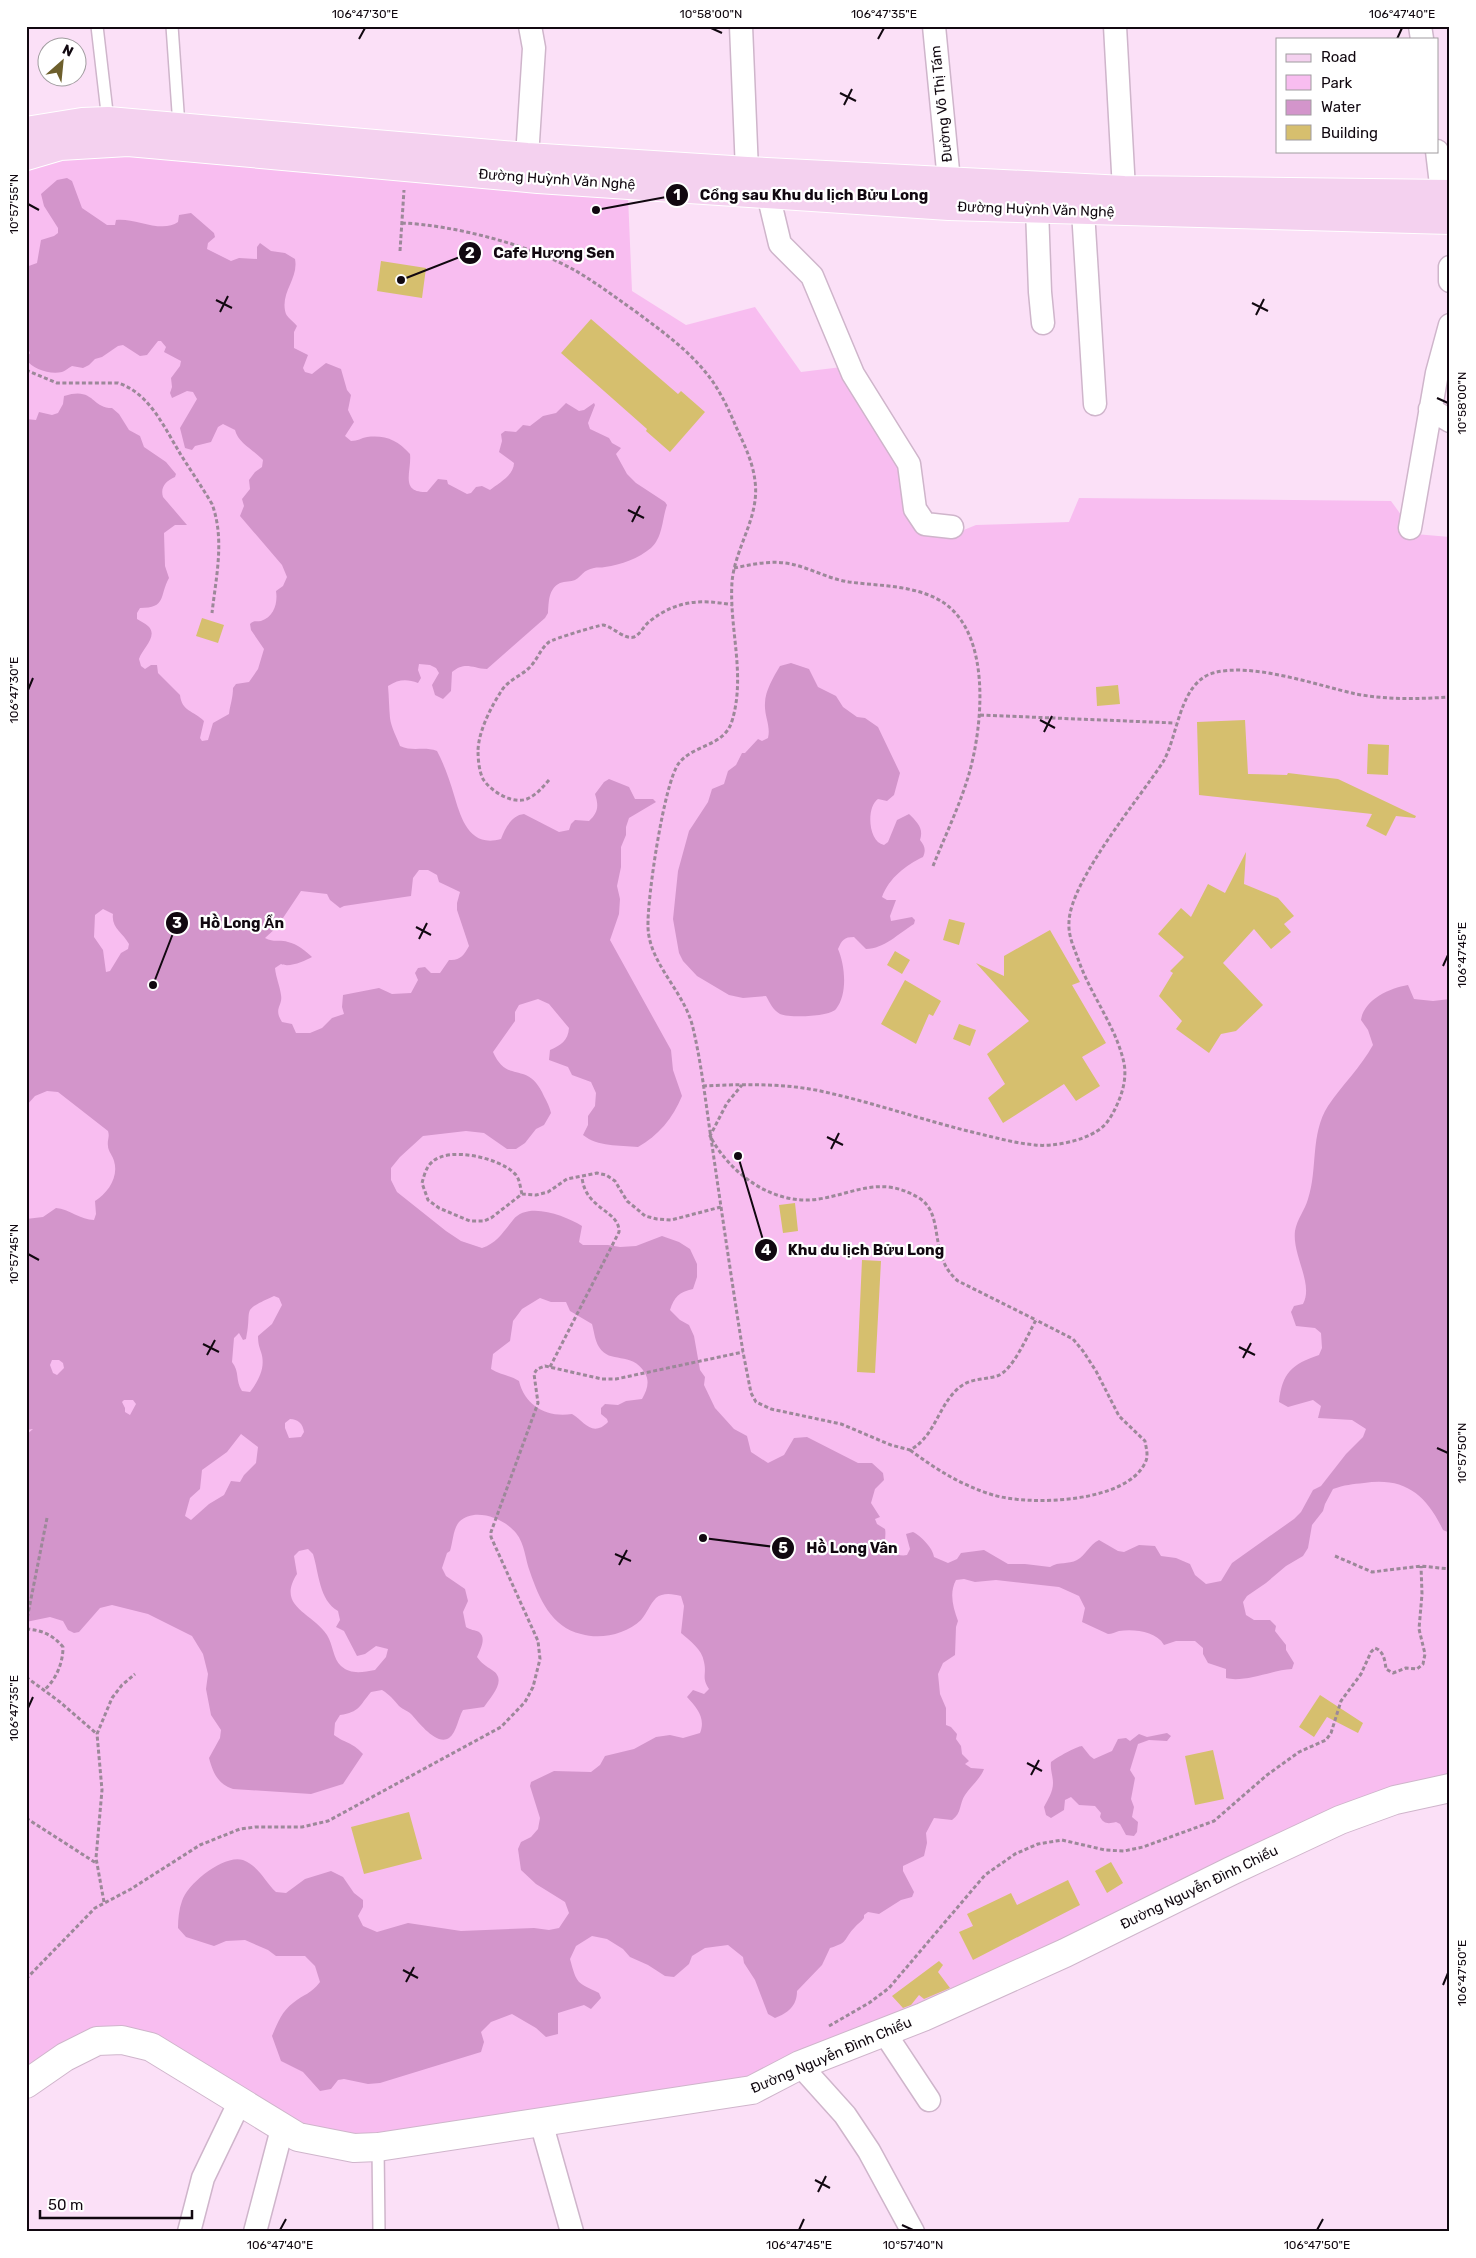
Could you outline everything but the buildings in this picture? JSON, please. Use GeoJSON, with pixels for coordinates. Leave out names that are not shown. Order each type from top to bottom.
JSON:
{"type":"FeatureCollection","features":[{"type":"Feature","properties":{"kind":"main road","name":"Đường Huỳnh Văn Nghệ"},"geometry":{"type":"LineString","coordinates":[[26,131],[82,122],[108,121],[527,157],[747,171],[949,194],[1037,209],[1450,220]]}},
{"type":"Feature","properties":{"kind":"main road","name":"Đường Huỳnh Văn Nghệ"},"geometry":{"type":"LineString","coordinates":[[26,156],[60,146],[128,142],[547,179],[768,194],[949,194],[1124,190],[1446,194]]}},
{"type":"Feature","properties":{"kind":"main road","name":"Đường Nguyễn Đình Chiểu"},"geometry":{"type":"LineString","coordinates":[[26,2084],[65,2058],[97,2041],[122,2040],[151,2047],[298,2137],[354,2148],[378,2147],[752,2090],[800,2065],[923,2017],[1065,1953],[1340,1820],[1395,1800],[1450,1788]]}},
{"type":"Feature","properties":{"kind":"street"},"geometry":{"type":"LineString","coordinates":[[527,157],[534,48],[530,26]]}},
{"type":"Feature","properties":{"kind":"street"},"geometry":{"type":"LineString","coordinates":[[741,26],[747,171]]}},
{"type":"Feature","properties":{"kind":"street","name":"Đường Võ Thị Tám"},"geometry":{"type":"LineString","coordinates":[[934,26],[949,194]]}},
{"type":"Feature","properties":{"kind":"street"},"geometry":{"type":"LineString","coordinates":[[1115,26],[1124,190]]}},
{"type":"Feature","properties":{"kind":"street"},"geometry":{"type":"LineString","coordinates":[[1437,152],[1446,194]]}},
{"type":"Feature","properties":{"kind":"street"},"geometry":{"type":"LineString","coordinates":[[768,194],[780,244],[812,276],[853,374],[909,464],[915,510],[925,524],[952,527]]}},
{"type":"Feature","properties":{"kind":"street"},"geometry":{"type":"LineString","coordinates":[[1037,209],[1043,324]]}},
{"type":"Feature","properties":{"kind":"street"},"geometry":{"type":"LineString","coordinates":[[1083,211],[1095,404]]}},
{"type":"Feature","properties":{"kind":"street"},"geometry":{"type":"LineString","coordinates":[[1450,267],[1450,281]]}},
{"type":"Feature","properties":{"kind":"street"},"geometry":{"type":"LineString","coordinates":[[1410,528],[1437,373],[1450,325]]}},
{"type":"Feature","properties":{"kind":"street"},"geometry":{"type":"LineString","coordinates":[[1430,410],[1450,421]]}},
{"type":"Feature","properties":{"kind":"street"},"geometry":{"type":"LineString","coordinates":[[884,2032],[929,2100]]}},
{"type":"Feature","properties":{"kind":"street"},"geometry":{"type":"LineString","coordinates":[[800,2065],[845,2115],[869,2151],[913,2232]]}},
{"type":"Feature","properties":{"kind":"street"},"geometry":{"type":"LineString","coordinates":[[190,2232],[203,2178],[240,2101]]}},
{"type":"Feature","properties":{"kind":"street"},"geometry":{"type":"LineString","coordinates":[[541,2122],[572,2232]]}},
{"type":"Feature","properties":{"kind":"street"},"geometry":{"type":"LineString","coordinates":[[255,2232],[282,2128]]}},
{"type":"Feature","properties":{"kind":"lane"},"geometry":{"type":"LineString","coordinates":[[97,26],[108,121]]}},
{"type":"Feature","properties":{"kind":"lane"},"geometry":{"type":"LineString","coordinates":[[172,26],[179,126]]}},
{"type":"Feature","properties":{"kind":"lane"},"geometry":{"type":"LineString","coordinates":[[378,2147],[379,2232]]}},
{"type":"Feature","properties":{"kind":"path"},"geometry":{"type":"LineString","coordinates":[[400,251],[406,167]]}},
{"type":"Feature","properties":{"kind":"path"},"geometry":{"type":"LineString","coordinates":[[402,222],[434,224],[493,239],[539,254],[573,269],[646,319],[697,362],[709,376],[725,403],[753,468],[756,484],[754,513],[734,568],[732,583],[738,662],[736,710],[730,727],[721,738],[691,754],[679,763],[671,780],[652,867],[648,931],[653,947],[691,1020],[743,1352],[751,1393],[756,1402],[771,1408],[841,1424],[891,1445],[910,1450],[942,1474],[966,1486],[1013,1499],[1051,1500],[1087,1496],[1120,1485],[1141,1470],[1146,1462],[1145,1441],[1119,1416],[1083,1351],[1066,1334],[958,1281],[949,1274],[937,1247],[935,1221],[930,1208],[920,1198],[904,1192],[874,1186],[820,1199],[789,1200],[744,1178],[718,1151],[710,1136]]}},
{"type":"Feature","properties":{"kind":"path"},"geometry":{"type":"LineString","coordinates":[[26,370],[57,383],[118,383],[128,386],[141,396],[154,412],[212,504],[217,516],[220,551],[212,613]]}},
{"type":"Feature","properties":{"kind":"path"},"geometry":{"type":"LineString","coordinates":[[734,568],[764,562],[790,564],[845,581],[904,589],[941,602],[963,624],[975,651],[980,715],[965,788],[933,866]]}},
{"type":"Feature","properties":{"kind":"path"},"geometry":{"type":"LineString","coordinates":[[549,780],[528,799],[508,798],[494,790],[484,781],[480,772],[478,755],[486,722],[503,689],[511,681],[528,670],[542,649],[550,641],[594,626],[611,628],[631,638],[637,636],[649,622],[666,611],[688,602],[706,601],[733,605]]}},
{"type":"Feature","properties":{"kind":"path"},"geometry":{"type":"LineString","coordinates":[[702,1086],[742,1085],[825,1092],[990,1137],[1037,1146],[1065,1142],[1098,1131],[1108,1122],[1121,1097],[1125,1066],[1118,1046],[1079,963],[1071,938],[1069,922],[1071,909],[1082,882],[1168,752],[1178,715],[1188,695],[1209,674],[1226,671],[1256,672],[1384,698],[1450,697]]}},
{"type":"Feature","properties":{"kind":"path"},"geometry":{"type":"LineString","coordinates":[[980,715],[1175,723]]}},
{"type":"Feature","properties":{"kind":"path"},"geometry":{"type":"LineString","coordinates":[[710,1136],[727,1103],[742,1085]]}},
{"type":"Feature","properties":{"kind":"path"},"geometry":{"type":"LineString","coordinates":[[522,1194],[520,1181],[514,1173],[489,1159],[474,1156],[440,1157],[432,1162],[422,1183],[428,1200],[440,1208],[470,1221],[484,1221],[491,1218],[522,1194],[536,1195],[548,1192],[567,1179],[597,1173],[606,1175],[615,1181],[627,1202],[645,1216],[671,1220],[721,1207]]}},
{"type":"Feature","properties":{"kind":"path"},"geometry":{"type":"LineString","coordinates":[[550,1367],[615,1240],[619,1225],[611,1216],[591,1201],[583,1186],[582,1177]]}},
{"type":"Feature","properties":{"kind":"path"},"geometry":{"type":"LineString","coordinates":[[910,1450],[919,1445],[928,1436],[960,1387],[970,1381],[997,1376],[1009,1368],[1036,1320]]}},
{"type":"Feature","properties":{"kind":"path"},"geometry":{"type":"LineString","coordinates":[[26,1980],[81,1922],[104,1902],[131,1889],[200,1845],[240,1829],[255,1827],[302,1828],[328,1821],[501,1727],[512,1718],[525,1702],[533,1687],[540,1659],[538,1641],[491,1537],[494,1522],[538,1403],[534,1374],[537,1369],[550,1367],[608,1380],[743,1352]]}},
{"type":"Feature","properties":{"kind":"path"},"geometry":{"type":"LineString","coordinates":[[26,1624],[47,1518]]}},
{"type":"Feature","properties":{"kind":"path"},"geometry":{"type":"LineString","coordinates":[[1336,1556],[1372,1572],[1421,1566],[1450,1569]]}},
{"type":"Feature","properties":{"kind":"path"},"geometry":{"type":"LineString","coordinates":[[829,2026],[869,2003],[889,1988],[985,1875],[1015,1854],[1052,1840],[1062,1840],[1105,1850],[1124,1850],[1159,1842],[1214,1821],[1267,1775],[1299,1752],[1326,1740],[1332,1733],[1341,1701],[1361,1674],[1370,1652],[1375,1648],[1380,1650],[1383,1655],[1386,1669],[1393,1673],[1406,1668],[1417,1669],[1423,1664],[1425,1654],[1419,1629],[1422,1594],[1421,1566]]}},
{"type":"Feature","properties":{"kind":"path"},"geometry":{"type":"LineString","coordinates":[[26,1629],[45,1632],[56,1638],[63,1647],[56,1673],[50,1685],[44,1690]]}},
{"type":"Feature","properties":{"kind":"path"},"geometry":{"type":"LineString","coordinates":[[104,1902],[97,1864],[96,1841],[102,1790],[96,1734],[112,1698],[122,1685],[135,1674]]}},
{"type":"Feature","properties":{"kind":"path"},"geometry":{"type":"LineString","coordinates":[[26,1677],[96,1734]]}},
{"type":"Feature","properties":{"kind":"path"},"geometry":{"type":"LineString","coordinates":[[26,1818],[97,1864]]}},
{"type":"Feature","properties":{"kind":"green space"},"geometry":{"type":"Polygon","coordinates":[[[128,154],[628,196],[632,291],[686,325],[755,307],[801,372],[842,367],[902,468],[908,511],[954,534],[976,525],[1069,522],[1079,498],[1391,501],[1415,534],[1450,537],[1450,1775],[748,2079],[379,2136],[354,2136],[302,2126],[153,2036],[26,2069],[26,169],[62,158],[128,154]]]}},
{"type":"Feature","properties":{"kind":"water"},"geometry":{"type":"Polygon","coordinates":[[[67,178],[72,181],[82,208],[107,225],[115,225],[116,220],[123,220],[156,226],[171,225],[178,222],[179,215],[191,213],[214,233],[215,237],[208,243],[207,249],[231,261],[239,258],[257,259],[257,247],[260,243],[271,251],[285,253],[295,259],[294,273],[285,299],[285,306],[287,316],[297,326],[294,332],[294,348],[308,355],[303,368],[305,372],[312,374],[326,363],[341,369],[347,390],[351,395],[348,410],[354,422],[345,436],[351,441],[367,437],[380,437],[391,439],[400,445],[410,454],[409,480],[413,489],[427,492],[438,479],[447,480],[448,484],[467,494],[471,493],[476,487],[482,486],[490,490],[512,471],[514,463],[499,452],[502,441],[501,434],[505,431],[516,432],[523,425],[530,426],[543,416],[556,413],[566,403],[579,411],[594,403],[595,405],[588,423],[590,429],[609,438],[612,443],[621,448],[616,454],[627,474],[636,483],[667,505],[658,539],[651,548],[623,563],[590,569],[575,580],[562,582],[556,586],[551,592],[548,613],[545,618],[487,669],[465,666],[452,672],[451,691],[443,699],[435,695],[432,685],[439,673],[436,668],[430,665],[419,664],[418,670],[421,678],[418,683],[403,680],[388,686],[391,721],[400,746],[409,749],[437,751],[447,773],[460,813],[468,829],[481,839],[490,841],[501,839],[513,819],[524,814],[559,832],[569,830],[575,820],[589,821],[597,809],[595,794],[604,782],[609,779],[629,787],[635,799],[653,799],[656,802],[629,818],[626,827],[626,835],[621,847],[621,867],[617,886],[620,899],[619,914],[610,940],[671,1050],[673,1070],[682,1096],[664,1126],[638,1147],[602,1144],[583,1135],[588,1125],[588,1116],[595,1106],[596,1093],[591,1082],[572,1075],[568,1067],[549,1060],[550,1050],[563,1042],[569,1028],[549,1004],[538,999],[519,1005],[515,1012],[515,1021],[493,1052],[498,1062],[504,1067],[510,1071],[530,1077],[536,1083],[551,1113],[544,1125],[536,1129],[525,1143],[516,1149],[507,1149],[484,1133],[466,1131],[423,1136],[391,1168],[391,1180],[397,1192],[446,1231],[461,1241],[482,1248],[496,1240],[520,1214],[537,1211],[566,1218],[582,1226],[579,1242],[583,1245],[636,1246],[662,1236],[679,1242],[690,1249],[697,1264],[697,1277],[693,1289],[678,1296],[670,1310],[680,1320],[689,1325],[694,1336],[700,1370],[705,1377],[704,1385],[715,1408],[734,1429],[747,1436],[751,1452],[768,1463],[784,1455],[794,1438],[807,1437],[858,1463],[872,1463],[883,1473],[884,1480],[875,1489],[871,1503],[880,1517],[875,1519],[877,1524],[885,1529],[886,1545],[893,1553],[907,1555],[910,1549],[906,1534],[913,1532],[926,1543],[934,1557],[948,1563],[957,1559],[961,1553],[984,1550],[1008,1564],[1050,1567],[1077,1560],[1099,1540],[1118,1551],[1124,1552],[1139,1545],[1155,1546],[1161,1556],[1176,1558],[1190,1564],[1195,1575],[1206,1584],[1221,1581],[1232,1563],[1294,1519],[1301,1512],[1313,1490],[1321,1486],[1346,1454],[1363,1437],[1366,1429],[1352,1420],[1318,1418],[1321,1406],[1313,1400],[1288,1407],[1279,1402],[1280,1392],[1290,1371],[1302,1362],[1319,1355],[1322,1348],[1321,1333],[1315,1328],[1296,1326],[1291,1312],[1294,1306],[1303,1304],[1306,1296],[1305,1278],[1297,1250],[1295,1231],[1311,1188],[1316,1140],[1322,1117],[1373,1045],[1368,1030],[1361,1020],[1363,1013],[1372,1001],[1386,992],[1408,985],[1414,999],[1433,1001],[1450,999],[1450,1533],[1443,1530],[1436,1517],[1421,1498],[1402,1486],[1378,1482],[1333,1489],[1323,1511],[1312,1525],[1308,1548],[1303,1556],[1286,1566],[1247,1596],[1243,1602],[1246,1615],[1254,1620],[1270,1620],[1276,1626],[1275,1631],[1286,1645],[1286,1650],[1294,1663],[1292,1669],[1241,1679],[1226,1678],[1226,1669],[1208,1663],[1203,1654],[1203,1648],[1195,1641],[1176,1641],[1164,1645],[1156,1637],[1144,1632],[1125,1630],[1108,1634],[1082,1622],[1085,1608],[1079,1596],[1059,1587],[996,1580],[975,1582],[964,1579],[956,1580],[952,1595],[958,1621],[955,1655],[943,1663],[938,1674],[940,1694],[946,1708],[946,1725],[951,1727],[957,1734],[956,1739],[961,1746],[962,1754],[969,1761],[965,1764],[971,1768],[984,1769],[965,1795],[959,1811],[952,1820],[934,1818],[926,1833],[927,1843],[924,1856],[903,1866],[903,1871],[914,1892],[912,1897],[901,1900],[879,1914],[868,1912],[864,1915],[864,1918],[851,1931],[844,1942],[830,1948],[822,1965],[797,1991],[797,1996],[791,2008],[775,2018],[768,2014],[755,1980],[744,1963],[743,1957],[728,1945],[705,1948],[692,1956],[689,1964],[674,1977],[665,1976],[648,1965],[630,1957],[623,1949],[607,1939],[592,1936],[576,1946],[570,1959],[574,1974],[579,1982],[599,1993],[601,1998],[591,2009],[584,2005],[558,2013],[558,2034],[546,2037],[536,2028],[512,2014],[491,2022],[481,2032],[484,2042],[481,2052],[380,2083],[368,2084],[344,2079],[338,2080],[331,2089],[320,2091],[303,2072],[281,2061],[272,2036],[280,2018],[289,2006],[314,1989],[320,1982],[315,1966],[305,1956],[276,1956],[268,1950],[245,1940],[226,1941],[214,1946],[186,1937],[178,1928],[181,1904],[191,1886],[217,1866],[235,1859],[243,1860],[258,1870],[276,1892],[286,1893],[305,1879],[331,1871],[343,1877],[354,1893],[363,1900],[363,1907],[358,1916],[363,1926],[377,1932],[408,1923],[461,1931],[534,1928],[549,1930],[559,1928],[569,1913],[565,1902],[536,1884],[521,1870],[518,1849],[521,1842],[531,1837],[538,1829],[540,1818],[530,1786],[531,1782],[554,1771],[591,1772],[600,1765],[605,1756],[634,1749],[656,1737],[670,1735],[683,1738],[700,1733],[702,1723],[700,1714],[687,1697],[693,1690],[704,1694],[709,1689],[705,1682],[705,1666],[701,1653],[681,1633],[684,1606],[681,1596],[668,1594],[659,1596],[654,1600],[641,1620],[621,1632],[605,1636],[581,1634],[562,1625],[554,1618],[542,1601],[530,1572],[521,1542],[511,1528],[489,1516],[473,1515],[465,1518],[457,1525],[450,1551],[447,1553],[442,1568],[446,1576],[465,1589],[468,1601],[463,1612],[466,1627],[479,1632],[481,1635],[482,1644],[477,1657],[497,1674],[497,1688],[484,1707],[463,1710],[454,1732],[449,1738],[444,1740],[429,1732],[382,1690],[371,1692],[358,1708],[352,1712],[340,1715],[335,1723],[334,1735],[363,1754],[343,1784],[311,1794],[233,1789],[220,1781],[212,1768],[209,1758],[220,1738],[221,1730],[211,1715],[206,1689],[208,1674],[203,1654],[192,1636],[148,1614],[112,1605],[100,1608],[79,1632],[74,1633],[68,1630],[63,1621],[50,1617],[26,1622],[26,1435],[33,1429],[26,1430],[26,1219],[43,1217],[56,1208],[66,1210],[89,1220],[94,1220],[96,1214],[95,1201],[104,1194],[114,1179],[115,1167],[108,1148],[108,1131],[58,1092],[47,1091],[35,1096],[26,1106],[26,419],[36,420],[39,412],[52,415],[58,413],[63,404],[64,396],[74,394],[87,395],[100,405],[112,408],[119,414],[129,430],[140,436],[144,447],[166,462],[176,474],[162,490],[163,497],[187,525],[175,525],[164,533],[165,566],[169,578],[161,600],[155,606],[140,608],[137,613],[137,619],[148,626],[152,634],[139,659],[141,666],[145,669],[151,665],[157,665],[158,673],[180,695],[183,705],[204,721],[200,738],[202,741],[208,740],[213,723],[229,714],[233,688],[236,684],[249,682],[258,669],[264,649],[251,630],[250,624],[265,619],[272,613],[276,605],[276,591],[283,586],[287,577],[282,565],[240,516],[244,506],[242,499],[250,489],[249,480],[262,467],[263,460],[239,439],[235,430],[223,424],[218,427],[211,442],[195,446],[192,450],[185,448],[180,428],[197,399],[193,392],[187,391],[172,398],[170,393],[172,387],[171,378],[180,366],[181,361],[164,352],[166,347],[161,341],[158,341],[147,355],[140,356],[123,345],[118,346],[83,368],[72,366],[63,372],[57,373],[47,372],[32,366],[26,359],[30,353],[26,344],[26,267],[37,263],[41,240],[58,233],[58,228],[44,206],[41,194],[57,180],[67,178]],[[419,870],[413,878],[411,896],[340,908],[330,900],[327,894],[301,891],[277,927],[265,938],[291,943],[312,957],[292,965],[281,964],[275,968],[281,995],[278,1013],[282,1022],[292,1024],[296,1033],[310,1033],[322,1028],[332,1018],[344,1014],[342,1007],[343,995],[379,988],[392,994],[411,993],[418,980],[415,973],[418,968],[425,967],[431,973],[440,973],[449,960],[461,957],[469,946],[457,910],[460,892],[439,882],[437,875],[428,870],[419,870]],[[103,909],[95,915],[94,937],[103,950],[106,972],[110,971],[121,953],[128,949],[129,944],[116,927],[113,914],[103,909]],[[274,1296],[256,1305],[250,1311],[246,1339],[243,1340],[239,1333],[234,1338],[232,1362],[242,1391],[250,1392],[259,1378],[263,1363],[258,1336],[272,1324],[282,1305],[279,1298],[274,1296]],[[540,1298],[522,1309],[513,1321],[510,1341],[493,1354],[491,1369],[519,1381],[526,1397],[538,1408],[554,1414],[572,1414],[588,1427],[597,1428],[602,1427],[608,1422],[601,1414],[601,1408],[605,1404],[618,1405],[626,1401],[642,1399],[647,1386],[645,1373],[633,1362],[604,1352],[596,1342],[592,1324],[570,1311],[566,1302],[551,1302],[540,1298]],[[52,1360],[50,1365],[53,1373],[57,1375],[64,1368],[63,1363],[59,1360],[52,1360]],[[124,1400],[122,1402],[125,1412],[130,1415],[136,1404],[133,1400],[124,1400]],[[293,1419],[285,1423],[289,1438],[301,1437],[304,1432],[300,1422],[293,1419]],[[241,1434],[227,1452],[202,1470],[200,1489],[190,1498],[185,1516],[191,1520],[209,1504],[224,1495],[231,1481],[240,1482],[256,1463],[258,1447],[241,1434]],[[308,1549],[299,1551],[294,1556],[297,1574],[292,1585],[291,1594],[293,1602],[321,1627],[327,1635],[338,1663],[345,1669],[353,1672],[375,1670],[386,1657],[388,1649],[376,1646],[365,1654],[357,1656],[344,1631],[336,1627],[340,1620],[338,1611],[323,1593],[313,1554],[308,1549]]]}},
{"type":"Feature","properties":{"kind":"water"},"geometry":{"type":"Polygon","coordinates":[[[791,663],[809,669],[818,687],[836,696],[843,707],[857,717],[865,718],[878,727],[900,773],[894,795],[887,801],[878,799],[874,803],[870,824],[875,838],[884,845],[888,842],[897,820],[909,814],[920,829],[920,840],[925,850],[923,857],[904,868],[894,878],[882,897],[887,900],[896,900],[890,916],[891,921],[912,917],[915,920],[914,924],[885,943],[873,948],[866,949],[854,937],[844,940],[838,949],[844,971],[844,988],[840,1003],[832,1012],[809,1016],[780,1014],[766,996],[743,998],[729,995],[697,976],[683,961],[679,953],[673,919],[678,871],[689,831],[708,802],[712,789],[724,784],[728,771],[736,765],[742,753],[745,753],[758,739],[762,741],[768,738],[769,729],[765,708],[766,694],[780,666],[791,663]]]}},
{"type":"Feature","properties":{"kind":"water"},"geometry":{"type":"Polygon","coordinates":[[[1167,1733],[1171,1736],[1167,1741],[1149,1740],[1138,1744],[1130,1770],[1135,1778],[1131,1799],[1134,1807],[1132,1817],[1138,1822],[1137,1832],[1134,1836],[1126,1835],[1120,1824],[1116,1822],[1108,1823],[1103,1821],[1100,1817],[1101,1813],[1095,1806],[1079,1805],[1071,1797],[1065,1800],[1064,1810],[1051,1818],[1046,1815],[1044,1807],[1052,1789],[1053,1780],[1051,1762],[1082,1746],[1094,1759],[1112,1751],[1118,1739],[1126,1738],[1130,1741],[1139,1734],[1147,1737],[1167,1733]]]}},
{"type":"Feature","properties":{"kind":"place","name":"Cổng sau Khu du lịch Bửu Long"},"geometry":{"type":"Point","coordinates":[596,210]}},
{"type":"Feature","properties":{"kind":"place","name":"Cafe Hương Sen"},"geometry":{"type":"Point","coordinates":[401,280]}},
{"type":"Feature","properties":{"kind":"place","name":"Hồ Long Ẩn"},"geometry":{"type":"Point","coordinates":[153,985]}},
{"type":"Feature","properties":{"kind":"place","name":"Khu du lịch Bửu Long"},"geometry":{"type":"Point","coordinates":[738,1156]}},
{"type":"Feature","properties":{"kind":"place","name":"Hồ Long Vân"},"geometry":{"type":"Point","coordinates":[703,1538]}}]}
